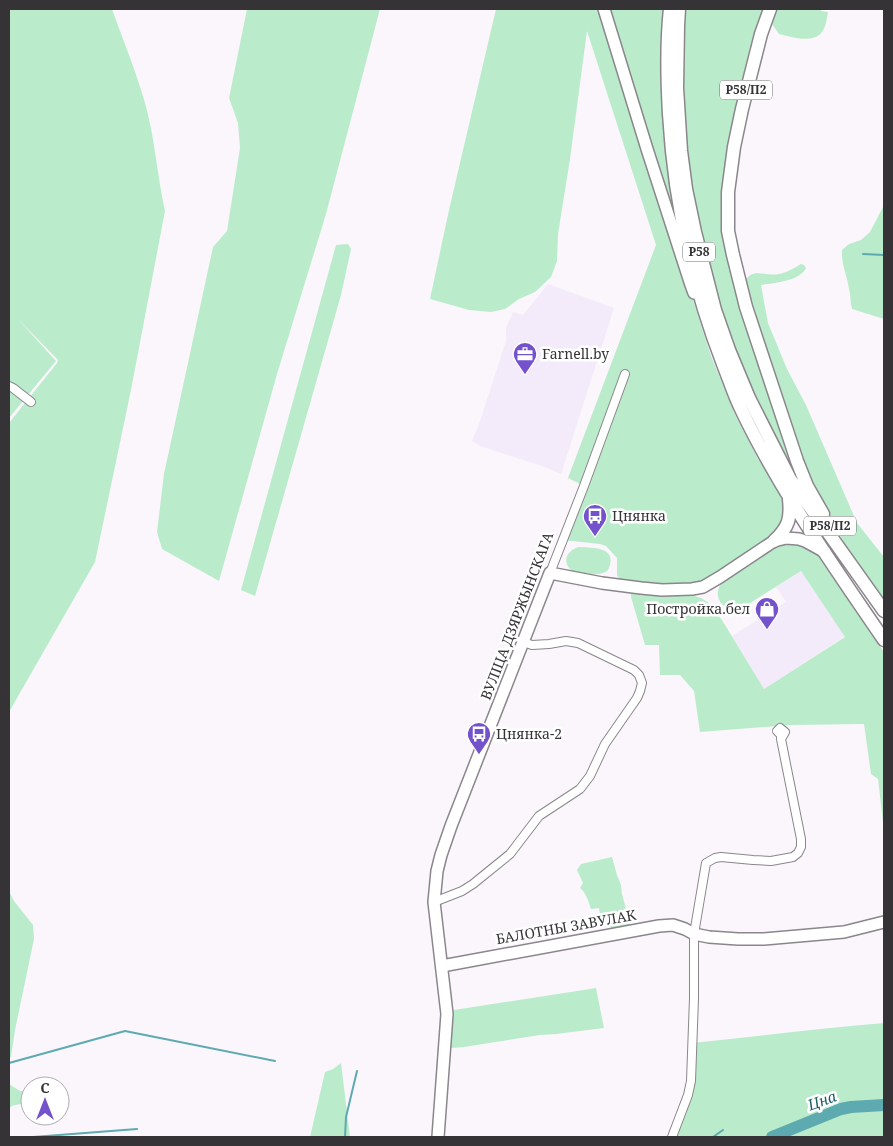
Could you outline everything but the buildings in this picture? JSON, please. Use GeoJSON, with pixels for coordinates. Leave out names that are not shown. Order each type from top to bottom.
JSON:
{"type":"FeatureCollection","features":[{"type":"Feature","properties":{"kind":"highway","name":"Р58"},"geometry":{"type":"LineString","coordinates":[[670,9],[667,80],[671,152],[684,234],[708,322],[741,408],[789,497],[884,640]]}},
{"type":"Feature","properties":{"kind":"highway","name":"Р58"},"geometry":{"type":"LineString","coordinates":[[679,9],[677,88],[683,170],[694,232],[715,310],[749,398],[790,479],[884,611]]}},
{"type":"Feature","properties":{"kind":"highway","name":"Р58/П2"},"geometry":{"type":"LineString","coordinates":[[770,9],[761,34],[734,147],[728,192],[728,230],[746,307],[797,461],[807,486],[868,588]]}},
{"type":"Feature","properties":{"kind":"highway"},"geometry":{"type":"LineString","coordinates":[[774,540],[783,533],[789,519],[789,497]]}},
{"type":"Feature","properties":{"kind":"main road"},"geometry":{"type":"LineString","coordinates":[[604,9],[638,122],[691,285],[708,322]]}},
{"type":"Feature","properties":{"kind":"main road"},"geometry":{"type":"LineString","coordinates":[[550,573],[641,588],[662,590],[692,589],[703,587],[720,578],[774,540],[786,538],[799,539],[825,552]]}},
{"type":"Feature","properties":{"kind":"main road","name":"ВУЛІЦА ДЗЯРЖЫНСКАГА"},"geometry":{"type":"LineString","coordinates":[[438,1137],[447,1014],[434,902],[437,871],[441,855],[550,573]]}},
{"type":"Feature","properties":{"kind":"main road","name":"БАЛОТНЫ ЗАВУЛАК"},"geometry":{"type":"LineString","coordinates":[[442,966],[659,926],[673,926],[694,934],[709,937],[771,939],[844,932],[884,922]]}},
{"type":"Feature","properties":{"kind":"street","name":"ВУЛІЦА ДЗЯРЖЫНСКАГА"},"geometry":{"type":"LineString","coordinates":[[550,573],[625,374]]}},
{"type":"Feature","properties":{"kind":"street"},"geometry":{"type":"LineString","coordinates":[[9,386],[30,402]]}},
{"type":"Feature","properties":{"kind":"street"},"geometry":{"type":"LineString","coordinates":[[434,902],[462,891],[485,874],[510,854],[539,816],[580,789],[590,776],[605,744],[640,691],[641,679],[634,670],[578,643],[566,641],[532,646],[523,642]]}},
{"type":"Feature","properties":{"kind":"street"},"geometry":{"type":"LineString","coordinates":[[672,1137],[691,1081],[694,934],[706,863],[721,857],[771,861],[792,857],[798,853],[801,847],[781,739]]}},
{"type":"Feature","properties":{"kind":"shaded area"},"geometry":{"type":"Polygon","coordinates":[[[548,284],[614,308],[561,474],[480,446],[472,441],[506,341],[506,328],[513,312],[523,315],[548,284]]]}},
{"type":"Feature","properties":{"kind":"shaded area"},"geometry":{"type":"Polygon","coordinates":[[[801,571],[845,636],[764,689],[732,636],[786,602],[776,587],[801,571]]]}},
{"type":"Feature","properties":{"kind":"green space"},"geometry":{"type":"Polygon","coordinates":[[[9,9],[112,9],[134,67],[145,103],[165,211],[131,390],[95,562],[9,712],[9,423],[58,360],[17,318],[56,361],[9,418],[9,9]]]}},
{"type":"Feature","properties":{"kind":"green space"},"geometry":{"type":"Polygon","coordinates":[[[247,9],[380,9],[326,214],[277,374],[219,581],[162,549],[157,532],[164,474],[213,247],[227,231],[240,148],[238,123],[229,98],[247,9]]]}},
{"type":"Feature","properties":{"kind":"green space"},"geometry":{"type":"Polygon","coordinates":[[[496,9],[597,10],[617,63],[711,356],[734,412],[758,459],[789,497],[786,538],[825,552],[820,559],[884,652],[884,830],[878,779],[871,774],[864,724],[791,725],[700,732],[694,691],[680,675],[660,675],[659,645],[645,645],[631,593],[692,595],[709,603],[722,620],[764,689],[845,637],[801,571],[736,612],[730,611],[722,605],[718,594],[721,583],[771,543],[702,581],[676,587],[624,582],[617,575],[617,558],[606,546],[562,540],[584,486],[568,478],[656,245],[587,31],[558,234],[557,261],[551,277],[535,292],[519,299],[505,309],[491,312],[469,310],[430,299],[496,9]]]}},
{"type":"Feature","properties":{"kind":"green space"},"geometry":{"type":"Polygon","coordinates":[[[608,9],[663,9],[661,93],[668,170],[679,234],[608,9]]]}},
{"type":"Feature","properties":{"kind":"green space"},"geometry":{"type":"Polygon","coordinates":[[[685,9],[764,9],[750,47],[732,128],[721,197],[724,238],[797,476],[764,416],[735,356],[711,281],[695,218],[683,107],[683,29],[685,9]]]}},
{"type":"Feature","properties":{"kind":"green space"},"geometry":{"type":"Polygon","coordinates":[[[773,9],[821,9],[821,11],[828,12],[822,32],[813,38],[802,39],[779,34],[772,24],[773,9]]]}},
{"type":"Feature","properties":{"kind":"green space"},"geometry":{"type":"Polygon","coordinates":[[[884,205],[884,319],[852,309],[843,265],[842,250],[849,244],[861,240],[870,232],[884,205]]]}},
{"type":"Feature","properties":{"kind":"green space"},"geometry":{"type":"Polygon","coordinates":[[[348,244],[351,249],[341,295],[255,596],[241,590],[336,245],[348,244]]]}},
{"type":"Feature","properties":{"kind":"green space"},"geometry":{"type":"Polygon","coordinates":[[[801,264],[806,268],[793,279],[761,285],[768,323],[857,523],[884,557],[884,604],[854,560],[816,493],[801,456],[744,283],[747,278],[755,273],[774,275],[788,271],[801,264]]]}},
{"type":"Feature","properties":{"kind":"green space"},"geometry":{"type":"Polygon","coordinates":[[[579,547],[606,551],[611,559],[608,570],[600,574],[572,571],[566,560],[571,551],[579,547]]]}},
{"type":"Feature","properties":{"kind":"green space"},"geometry":{"type":"Polygon","coordinates":[[[612,857],[621,885],[630,925],[628,929],[611,932],[609,915],[600,916],[599,908],[591,909],[586,895],[580,888],[583,883],[577,870],[581,864],[612,857]]]}},
{"type":"Feature","properties":{"kind":"green space"},"geometry":{"type":"Polygon","coordinates":[[[9,891],[14,901],[33,925],[34,939],[11,1057],[9,1058],[9,891]]]}},
{"type":"Feature","properties":{"kind":"green space"},"geometry":{"type":"Polygon","coordinates":[[[596,988],[604,1028],[451,1048],[450,1025],[454,1010],[596,988]]]}},
{"type":"Feature","properties":{"kind":"green space"},"geometry":{"type":"Polygon","coordinates":[[[884,1023],[884,1137],[672,1137],[688,1095],[692,1043],[884,1023]]]}},
{"type":"Feature","properties":{"kind":"green space"},"geometry":{"type":"Polygon","coordinates":[[[341,1063],[350,1137],[310,1137],[325,1072],[341,1063]]]}},
{"type":"Feature","properties":{"kind":"green space"},"geometry":{"type":"Polygon","coordinates":[[[9,1084],[20,1091],[20,1104],[9,1108],[9,1084]]]}},
{"type":"Feature","properties":{"kind":"waterway"},"geometry":{"type":"LineString","coordinates":[[863,254],[884,255]]}},
{"type":"Feature","properties":{"kind":"waterway"},"geometry":{"type":"LineString","coordinates":[[9,1063],[125,1031],[275,1061]]}},
{"type":"Feature","properties":{"kind":"waterway"},"geometry":{"type":"LineString","coordinates":[[345,1137],[346,1117],[357,1071]]}},
{"type":"Feature","properties":{"kind":"waterway","name":"Цна"},"geometry":{"type":"LineString","coordinates":[[772,1137],[841,1109],[884,1105]]}},
{"type":"Feature","properties":{"kind":"waterway"},"geometry":{"type":"LineString","coordinates":[[33,1137],[137,1129]]}},
{"type":"Feature","properties":{"kind":"waterway"},"geometry":{"type":"LineString","coordinates":[[713,1137],[723,1130]]}},
{"type":"Feature","properties":{"kind":"place","name":"Farnell.by"},"geometry":{"type":"Point","coordinates":[525,375]}},
{"type":"Feature","properties":{"kind":"place","name":"Цнянка"},"geometry":{"type":"Point","coordinates":[595,537]}},
{"type":"Feature","properties":{"kind":"place","name":"Постройка.бел"},"geometry":{"type":"Point","coordinates":[767,630]}},
{"type":"Feature","properties":{"kind":"place","name":"Цнянка-2"},"geometry":{"type":"Point","coordinates":[479,755]}}]}
